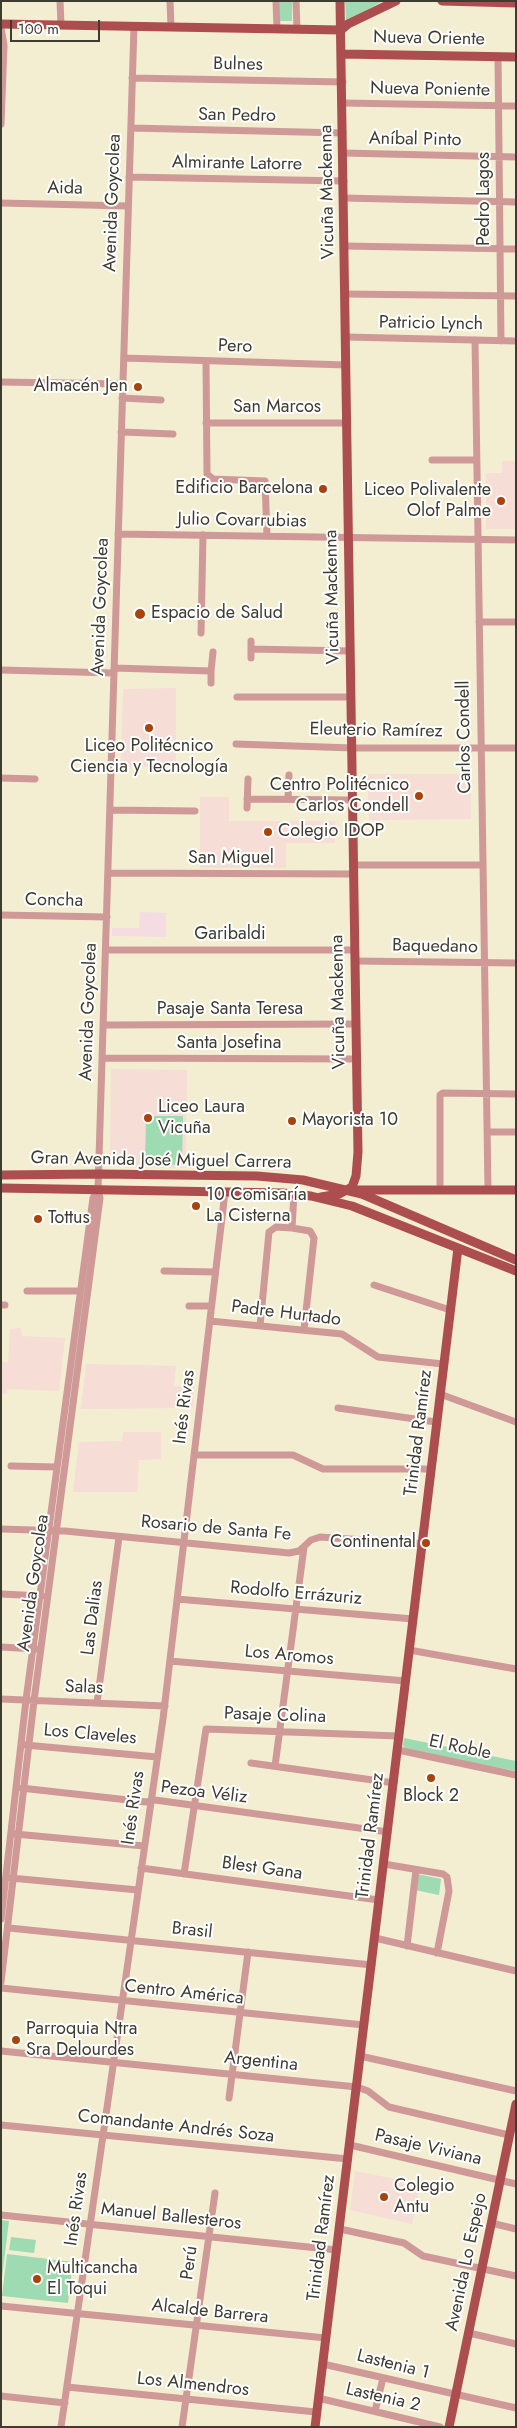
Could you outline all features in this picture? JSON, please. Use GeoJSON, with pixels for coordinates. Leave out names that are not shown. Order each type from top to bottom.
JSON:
{"type":"FeatureCollection","features":[{"type":"Feature","properties":{"kind":"main road","name":"Vicuña Mackenna"},"geometry":{"type":"LineString","coordinates":[[340,1],[343,82],[356,1024],[357,1172],[354,1183],[349,1190]]}},
{"type":"Feature","properties":{"kind":"main road"},"geometry":{"type":"LineString","coordinates":[[1,24],[342,30],[348,24],[396,1]]}},
{"type":"Feature","properties":{"kind":"main road"},"geometry":{"type":"LineString","coordinates":[[442,1],[512,2]]}},
{"type":"Feature","properties":{"kind":"main road","name":"Nueva Oriente"},"geometry":{"type":"LineString","coordinates":[[342,54],[516,57]]}},
{"type":"Feature","properties":{"kind":"main road","name":"Gran Avenida José Miguel Carrera"},"geometry":{"type":"LineString","coordinates":[[1,1175],[99,1174],[282,1177],[349,1190],[516,1260]]}},
{"type":"Feature","properties":{"kind":"main road","name":"Gran Avenida José Miguel Carrera"},"geometry":{"type":"LineString","coordinates":[[1,1188],[294,1194],[321,1198],[352,1206],[516,1271]]}},
{"type":"Feature","properties":{"kind":"main road"},"geometry":{"type":"LineString","coordinates":[[321,1198],[349,1190],[516,1190]]}},
{"type":"Feature","properties":{"kind":"main road"},"geometry":{"type":"LineString","coordinates":[[458,1248],[470,1242]]}},
{"type":"Feature","properties":{"kind":"main road","name":"Trinidad Ramírez"},"geometry":{"type":"LineString","coordinates":[[315,2427],[458,1248]]}},
{"type":"Feature","properties":{"kind":"main road","name":"Avenida Lo Espejo"},"geometry":{"type":"LineString","coordinates":[[450,2427],[516,2104]]}},
{"type":"Feature","properties":{"kind":"street"},"geometry":{"type":"LineString","coordinates":[[60,1],[61,25]]}},
{"type":"Feature","properties":{"kind":"street"},"geometry":{"type":"LineString","coordinates":[[170,1],[171,27]]}},
{"type":"Feature","properties":{"kind":"street"},"geometry":{"type":"LineString","coordinates":[[276,1],[277,29]]}},
{"type":"Feature","properties":{"kind":"street"},"geometry":{"type":"LineString","coordinates":[[296,1],[297,29]]}},
{"type":"Feature","properties":{"kind":"street","name":"Avenida Goycolea"},"geometry":{"type":"LineString","coordinates":[[1,1919],[6,1877],[5,1854],[11,1833],[21,1744],[30,1700],[52,1530],[100,1198],[98,1189],[134,26]]}},
{"type":"Feature","properties":{"kind":"street"},"geometry":{"type":"LineString","coordinates":[[1,28],[4,45],[1,124]]}},
{"type":"Feature","properties":{"kind":"street","name":"Pedro Lagos"},"geometry":{"type":"LineString","coordinates":[[498,56],[501,341]]}},
{"type":"Feature","properties":{"kind":"street","name":"Bulnes"},"geometry":{"type":"LineString","coordinates":[[132,78],[343,82]]}},
{"type":"Feature","properties":{"kind":"street","name":"Nueva Poniente"},"geometry":{"type":"LineString","coordinates":[[343,103],[516,106]]}},
{"type":"Feature","properties":{"kind":"street","name":"San Pedro"},"geometry":{"type":"LineString","coordinates":[[130,128],[343,133]]}},
{"type":"Feature","properties":{"kind":"street","name":"Aníbal Pinto"},"geometry":{"type":"LineString","coordinates":[[343,153],[516,156]]}},
{"type":"Feature","properties":{"kind":"street","name":"Almirante Latorre"},"geometry":{"type":"LineString","coordinates":[[129,177],[344,181]]}},
{"type":"Feature","properties":{"kind":"street"},"geometry":{"type":"LineString","coordinates":[[344,198],[516,202]]}},
{"type":"Feature","properties":{"kind":"street","name":"Aida"},"geometry":{"type":"LineString","coordinates":[[1,203],[128,206]]}},
{"type":"Feature","properties":{"kind":"street"},"geometry":{"type":"LineString","coordinates":[[344,246],[516,249]]}},
{"type":"Feature","properties":{"kind":"street"},"geometry":{"type":"LineString","coordinates":[[345,294],[516,296]]}},
{"type":"Feature","properties":{"kind":"street","name":"Patricio Lynch"},"geometry":{"type":"LineString","coordinates":[[346,337],[516,341]]}},
{"type":"Feature","properties":{"kind":"street","name":"Carlos Condell"},"geometry":{"type":"LineString","coordinates":[[475,340],[488,1190]]}},
{"type":"Feature","properties":{"kind":"street","name":"Pero"},"geometry":{"type":"LineString","coordinates":[[124,358],[346,365]]}},
{"type":"Feature","properties":{"kind":"street"},"geometry":{"type":"LineString","coordinates":[[206,361],[206,423],[209,477],[265,481],[267,536]]}},
{"type":"Feature","properties":{"kind":"street"},"geometry":{"type":"LineString","coordinates":[[1,382],[123,384]]}},
{"type":"Feature","properties":{"kind":"street"},"geometry":{"type":"LineString","coordinates":[[122,398],[161,400]]}},
{"type":"Feature","properties":{"kind":"street","name":"San Marcos"},"geometry":{"type":"LineString","coordinates":[[206,423],[347,423]]}},
{"type":"Feature","properties":{"kind":"street"},"geometry":{"type":"LineString","coordinates":[[121,432],[173,434]]}},
{"type":"Feature","properties":{"kind":"street"},"geometry":{"type":"LineString","coordinates":[[432,460],[476,460]]}},
{"type":"Feature","properties":{"kind":"street","name":"Julio Covarrubias"},"geometry":{"type":"LineString","coordinates":[[118,534],[516,540]]}},
{"type":"Feature","properties":{"kind":"street"},"geometry":{"type":"LineString","coordinates":[[201,633],[202,535]]}},
{"type":"Feature","properties":{"kind":"street"},"geometry":{"type":"LineString","coordinates":[[479,622],[516,622]]}},
{"type":"Feature","properties":{"kind":"street"},"geometry":{"type":"LineString","coordinates":[[251,658],[251,645],[350,651]]}},
{"type":"Feature","properties":{"kind":"street"},"geometry":{"type":"LineString","coordinates":[[211,683],[214,652]]}},
{"type":"Feature","properties":{"kind":"street"},"geometry":{"type":"LineString","coordinates":[[1,670],[211,671]]}},
{"type":"Feature","properties":{"kind":"street"},"geometry":{"type":"LineString","coordinates":[[237,697],[351,698]]}},
{"type":"Feature","properties":{"kind":"street","name":"Eleuterio Ramírez"},"geometry":{"type":"LineString","coordinates":[[236,744],[352,748],[516,748]]}},
{"type":"Feature","properties":{"kind":"street"},"geometry":{"type":"LineString","coordinates":[[288,799],[289,775]]}},
{"type":"Feature","properties":{"kind":"street"},"geometry":{"type":"LineString","coordinates":[[1,778],[35,779]]}},
{"type":"Feature","properties":{"kind":"street"},"geometry":{"type":"LineString","coordinates":[[247,808],[248,779]]}},
{"type":"Feature","properties":{"kind":"street"},"geometry":{"type":"LineString","coordinates":[[247,799],[352,800]]}},
{"type":"Feature","properties":{"kind":"street"},"geometry":{"type":"LineString","coordinates":[[110,810],[195,811]]}},
{"type":"Feature","properties":{"kind":"street"},"geometry":{"type":"LineString","coordinates":[[353,865],[483,865]]}},
{"type":"Feature","properties":{"kind":"street","name":"San Miguel"},"geometry":{"type":"LineString","coordinates":[[108,873],[354,874]]}},
{"type":"Feature","properties":{"kind":"street","name":"Concha"},"geometry":{"type":"LineString","coordinates":[[1,915],[107,917]]}},
{"type":"Feature","properties":{"kind":"street","name":"Garibaldi"},"geometry":{"type":"LineString","coordinates":[[106,950],[355,950]]}},
{"type":"Feature","properties":{"kind":"street","name":"Baquedano"},"geometry":{"type":"LineString","coordinates":[[355,961],[516,963]]}},
{"type":"Feature","properties":{"kind":"street","name":"Pasaje Santa Teresa"},"geometry":{"type":"LineString","coordinates":[[103,1025],[356,1024]]}},
{"type":"Feature","properties":{"kind":"street","name":"Santa Josefina"},"geometry":{"type":"LineString","coordinates":[[102,1058],[356,1059]]}},
{"type":"Feature","properties":{"kind":"street"},"geometry":{"type":"LineString","coordinates":[[440,1190],[440,1095],[443,1093],[516,1094]]}},
{"type":"Feature","properties":{"kind":"street"},"geometry":{"type":"LineString","coordinates":[[488,1132],[516,1132]]}},
{"type":"Feature","properties":{"kind":"street","name":"Avenida Goycolea"},"geometry":{"type":"LineString","coordinates":[[52,1530],[57,1467],[80,1291],[93,1198],[98,1189]]}},
{"type":"Feature","properties":{"kind":"street","name":"Inés Rivas"},"geometry":{"type":"LineString","coordinates":[[61,2427],[165,1706],[225,1192]]}},
{"type":"Feature","properties":{"kind":"street"},"geometry":{"type":"LineString","coordinates":[[292,1228],[294,1194]]}},
{"type":"Feature","properties":{"kind":"street"},"geometry":{"type":"LineString","coordinates":[[260,1326],[269,1232],[276,1227],[292,1228],[310,1231],[314,1238],[304,1330]]}},
{"type":"Feature","properties":{"kind":"street"},"geometry":{"type":"LineString","coordinates":[[164,1271],[215,1272]]}},
{"type":"Feature","properties":{"kind":"street"},"geometry":{"type":"LineString","coordinates":[[374,1285],[450,1310]]}},
{"type":"Feature","properties":{"kind":"street"},"geometry":{"type":"LineString","coordinates":[[27,1291],[80,1291]]}},
{"type":"Feature","properties":{"kind":"street"},"geometry":{"type":"LineString","coordinates":[[189,1306],[211,1306]]}},
{"type":"Feature","properties":{"kind":"street","name":"Padre Hurtado"},"geometry":{"type":"LineString","coordinates":[[210,1321],[345,1335],[378,1357],[443,1364]]}},
{"type":"Feature","properties":{"kind":"street"},"geometry":{"type":"LineString","coordinates":[[440,1394],[516,1422]]}},
{"type":"Feature","properties":{"kind":"street"},"geometry":{"type":"LineString","coordinates":[[338,1408],[436,1422]]}},
{"type":"Feature","properties":{"kind":"street"},"geometry":{"type":"LineString","coordinates":[[194,1455],[293,1455],[324,1469],[430,1469]]}},
{"type":"Feature","properties":{"kind":"street"},"geometry":{"type":"LineString","coordinates":[[11,1466],[57,1467]]}},
{"type":"Feature","properties":{"kind":"street","name":"Rosario de Santa Fe"},"geometry":{"type":"LineString","coordinates":[[1,1529],[52,1530],[292,1553],[304,1547],[311,1540],[322,1536],[422,1544]]}},
{"type":"Feature","properties":{"kind":"street","name":"Las Dalias"},"geometry":{"type":"LineString","coordinates":[[97,1703],[119,1536]]}},
{"type":"Feature","properties":{"kind":"street"},"geometry":{"type":"LineString","coordinates":[[275,1766],[304,1547]]}},
{"type":"Feature","properties":{"kind":"street"},"geometry":{"type":"LineString","coordinates":[[1,1594],[44,1597]]}},
{"type":"Feature","properties":{"kind":"street","name":"Rodolfo Errázuriz"},"geometry":{"type":"LineString","coordinates":[[177,1598],[413,1619]]}},
{"type":"Feature","properties":{"kind":"street"},"geometry":{"type":"LineString","coordinates":[[1,1647],[36,1649]]}},
{"type":"Feature","properties":{"kind":"street"},"geometry":{"type":"LineString","coordinates":[[409,1650],[516,1668]]}},
{"type":"Feature","properties":{"kind":"street","name":"Los Aromos"},"geometry":{"type":"LineString","coordinates":[[170,1661],[406,1681]]}},
{"type":"Feature","properties":{"kind":"street","name":"Salas"},"geometry":{"type":"LineString","coordinates":[[1,1699],[165,1706]]}},
{"type":"Feature","properties":{"kind":"street","name":"Avenida Goycolea"},"geometry":{"type":"LineString","coordinates":[[1,1982],[4,1944],[9,1928],[15,1878],[29,1745],[30,1700]]}},
{"type":"Feature","properties":{"kind":"street","name":"Pasaje Colina"},"geometry":{"type":"LineString","coordinates":[[184,1874],[206,1729],[399,1736]]}},
{"type":"Feature","properties":{"kind":"street","name":"Los Claveles"},"geometry":{"type":"LineString","coordinates":[[21,1744],[157,1757]]}},
{"type":"Feature","properties":{"kind":"street","name":"El Roble"},"geometry":{"type":"LineString","coordinates":[[398,1750],[516,1775]]}},
{"type":"Feature","properties":{"kind":"street"},"geometry":{"type":"LineString","coordinates":[[251,1763],[394,1782]]}},
{"type":"Feature","properties":{"kind":"street","name":"Pezoa Véliz"},"geometry":{"type":"LineString","coordinates":[[16,1786],[24,1789],[194,1806],[388,1832]]}},
{"type":"Feature","properties":{"kind":"street"},"geometry":{"type":"LineString","coordinates":[[11,1833],[144,1846]]}},
{"type":"Feature","properties":{"kind":"street"},"geometry":{"type":"LineString","coordinates":[[384,1864],[443,1874],[449,1884],[437,1953]]}},
{"type":"Feature","properties":{"kind":"street","name":"Blest Gana"},"geometry":{"type":"LineString","coordinates":[[141,1868],[380,1900]]}},
{"type":"Feature","properties":{"kind":"street"},"geometry":{"type":"LineString","coordinates":[[407,1946],[416,1870]]}},
{"type":"Feature","properties":{"kind":"street"},"geometry":{"type":"LineString","coordinates":[[6,1877],[138,1890]]}},
{"type":"Feature","properties":{"kind":"street","name":"Brasil"},"geometry":{"type":"LineString","coordinates":[[9,1928],[372,1965]]}},
{"type":"Feature","properties":{"kind":"street"},"geometry":{"type":"LineString","coordinates":[[375,1938],[516,1971]]}},
{"type":"Feature","properties":{"kind":"street"},"geometry":{"type":"LineString","coordinates":[[229,2098],[248,1952]]}},
{"type":"Feature","properties":{"kind":"street","name":"Centro América"},"geometry":{"type":"LineString","coordinates":[[1,1988],[122,2002],[364,2025]]}},
{"type":"Feature","properties":{"kind":"street","name":"Argentina"},"geometry":{"type":"LineString","coordinates":[[1,2051],[357,2087],[368,2091],[389,2107],[510,2135]]}},
{"type":"Feature","properties":{"kind":"street"},"geometry":{"type":"LineString","coordinates":[[360,2056],[516,2091]]}},
{"type":"Feature","properties":{"kind":"street","name":"Comandante Andrés Soza"},"geometry":{"type":"LineString","coordinates":[[1,2125],[348,2159]]}},
{"type":"Feature","properties":{"kind":"street","name":"Pasaje Viviana"},"geometry":{"type":"LineString","coordinates":[[350,2145],[516,2184]]}},
{"type":"Feature","properties":{"kind":"street","name":"Perú"},"geometry":{"type":"LineString","coordinates":[[182,2427],[215,2193]]}},
{"type":"Feature","properties":{"kind":"street","name":"Manuel Ballesteros"},"geometry":{"type":"LineString","coordinates":[[1,2215],[337,2250]]}},
{"type":"Feature","properties":{"kind":"street"},"geometry":{"type":"LineString","coordinates":[[491,2223],[516,2228]]}},
{"type":"Feature","properties":{"kind":"street"},"geometry":{"type":"LineString","coordinates":[[340,2229],[404,2243],[423,2256],[516,2276]]}},
{"type":"Feature","properties":{"kind":"street","name":"Alcalde Barrera"},"geometry":{"type":"LineString","coordinates":[[1,2306],[326,2338]]}},
{"type":"Feature","properties":{"kind":"street"},"geometry":{"type":"LineString","coordinates":[[469,2333],[516,2344]]}},
{"type":"Feature","properties":{"kind":"street","name":"Lastenia 1"},"geometry":{"type":"LineString","coordinates":[[322,2364],[516,2408]]}},
{"type":"Feature","properties":{"kind":"street"},"geometry":{"type":"LineString","coordinates":[[375,2412],[383,2378]]}},
{"type":"Feature","properties":{"kind":"street","name":"Los Almendros"},"geometry":{"type":"LineString","coordinates":[[67,2387],[316,2412]]}},
{"type":"Feature","properties":{"kind":"street"},"geometry":{"type":"LineString","coordinates":[[1,2396],[65,2403]]}},
{"type":"Feature","properties":{"kind":"street","name":"Lastenia 2"},"geometry":{"type":"LineString","coordinates":[[318,2398],[440,2427]]}},
{"type":"Feature","properties":{"kind":"shaded area","name":"Liceo Polivalente Olof Palme"},"geometry":{"type":"Polygon","coordinates":[[[502,461],[516,461],[516,529],[486,529],[486,473],[502,473],[502,461]]]}},
{"type":"Feature","properties":{"kind":"shaded area","name":"Liceo Politécnico Ciencia y Tecnología"},"geometry":{"type":"Polygon","coordinates":[[[176,688],[176,767],[121,766],[123,689],[176,688]]]}},
{"type":"Feature","properties":{"kind":"shaded area","name":"Centro Politécnico Carlos Condell"},"geometry":{"type":"Polygon","coordinates":[[[367,774],[470,774],[471,819],[369,820],[367,774]]]}},
{"type":"Feature","properties":{"kind":"shaded area","name":"Colegio IDOP"},"geometry":{"type":"Polygon","coordinates":[[[200,797],[229,797],[229,821],[335,821],[335,843],[286,843],[286,868],[200,868],[200,797]]]}},
{"type":"Feature","properties":{"kind":"shaded area"},"geometry":{"type":"Polygon","coordinates":[[[140,912],[166,913],[166,937],[112,936],[112,928],[139,928],[140,912]]]}},
{"type":"Feature","properties":{"kind":"shaded area","name":"Liceo Laura Vicuña"},"geometry":{"type":"Polygon","coordinates":[[[111,1069],[187,1070],[186,1168],[110,1167],[111,1069]]]}},
{"type":"Feature","properties":{"kind":"shaded area"},"geometry":{"type":"Polygon","coordinates":[[[21,1328],[22,1336],[65,1338],[59,1391],[7,1389],[7,1394],[1,1393],[1,1362],[8,1362],[10,1329],[21,1328]]]}},
{"type":"Feature","properties":{"kind":"shaded area"},"geometry":{"type":"Polygon","coordinates":[[[86,1364],[176,1366],[174,1386],[194,1387],[193,1408],[81,1409],[86,1364]]]}},
{"type":"Feature","properties":{"kind":"shaded area"},"geometry":{"type":"Polygon","coordinates":[[[123,1432],[161,1432],[161,1459],[139,1460],[137,1492],[73,1492],[79,1442],[122,1441],[123,1432]]]}},
{"type":"Feature","properties":{"kind":"shaded area","name":"Colegio Antu"},"geometry":{"type":"Polygon","coordinates":[[[355,2171],[420,2184],[412,2224],[350,2210],[355,2171]]]}},
{"type":"Feature","properties":{"kind":"green space"},"geometry":{"type":"Polygon","coordinates":[[[279,1],[292,1],[292,21],[280,21],[279,1]]]}},
{"type":"Feature","properties":{"kind":"green space"},"geometry":{"type":"Polygon","coordinates":[[[345,1],[383,1],[346,22],[345,1]]]}},
{"type":"Feature","properties":{"kind":"green space"},"geometry":{"type":"Polygon","coordinates":[[[146,1116],[183,1116],[182,1165],[145,1164],[146,1116]]]}},
{"type":"Feature","properties":{"kind":"green space"},"geometry":{"type":"Polygon","coordinates":[[[404,1738],[516,1761],[516,1771],[406,1750],[403,1746],[404,1738]]]}},
{"type":"Feature","properties":{"kind":"green space"},"geometry":{"type":"Polygon","coordinates":[[[417,1874],[441,1879],[439,1895],[415,1890],[417,1874]]]}},
{"type":"Feature","properties":{"kind":"green space"},"geometry":{"type":"Polygon","coordinates":[[[1,2220],[9,2221],[1,2286],[1,2220]]]}},
{"type":"Feature","properties":{"kind":"green space"},"geometry":{"type":"Polygon","coordinates":[[[11,2237],[36,2240],[34,2253],[9,2250],[11,2237]]]}},
{"type":"Feature","properties":{"kind":"green space","name":"Multicancha El Toqui"},"geometry":{"type":"Polygon","coordinates":[[[7,2254],[73,2262],[68,2303],[2,2296],[7,2254]]]}},
{"type":"Feature","properties":{"kind":"place","name":"Almacén Jen"},"geometry":{"type":"Point","coordinates":[138,387]}},
{"type":"Feature","properties":{"kind":"place","name":"Edificio Barcelona"},"geometry":{"type":"Point","coordinates":[323,489]}},
{"type":"Feature","properties":{"kind":"place","name":"Liceo Polivalente Olof Palme"},"geometry":{"type":"Point","coordinates":[501,501]}},
{"type":"Feature","properties":{"kind":"place","name":"Espacio de Salud"},"geometry":{"type":"Point","coordinates":[140,614]}},
{"type":"Feature","properties":{"kind":"place","name":"Liceo Politécnico Ciencia y Tecnología"},"geometry":{"type":"Point","coordinates":[149,728]}},
{"type":"Feature","properties":{"kind":"place","name":"Centro Politécnico Carlos Condell"},"geometry":{"type":"Point","coordinates":[419,796]}},
{"type":"Feature","properties":{"kind":"place","name":"Colegio IDOP"},"geometry":{"type":"Point","coordinates":[268,832]}},
{"type":"Feature","properties":{"kind":"place","name":"Liceo Laura Vicuña"},"geometry":{"type":"Point","coordinates":[148,1118]}},
{"type":"Feature","properties":{"kind":"place","name":"Mayorista 10"},"geometry":{"type":"Point","coordinates":[292,1121]}},
{"type":"Feature","properties":{"kind":"place","name":"10 Comisaría La Cisterna"},"geometry":{"type":"Point","coordinates":[196,1206]}},
{"type":"Feature","properties":{"kind":"place","name":"Tottus"},"geometry":{"type":"Point","coordinates":[38,1219]}},
{"type":"Feature","properties":{"kind":"place","name":"Continental"},"geometry":{"type":"Point","coordinates":[426,1543]}},
{"type":"Feature","properties":{"kind":"place","name":"Block 2"},"geometry":{"type":"Point","coordinates":[431,1778]}},
{"type":"Feature","properties":{"kind":"place","name":"Parroquia Ntra Sra Delourdes"},"geometry":{"type":"Point","coordinates":[16,2040]}},
{"type":"Feature","properties":{"kind":"place","name":"Colegio Antu"},"geometry":{"type":"Point","coordinates":[384,2197]}},
{"type":"Feature","properties":{"kind":"place","name":"Multicancha El Toqui"},"geometry":{"type":"Point","coordinates":[37,2279]}}]}
